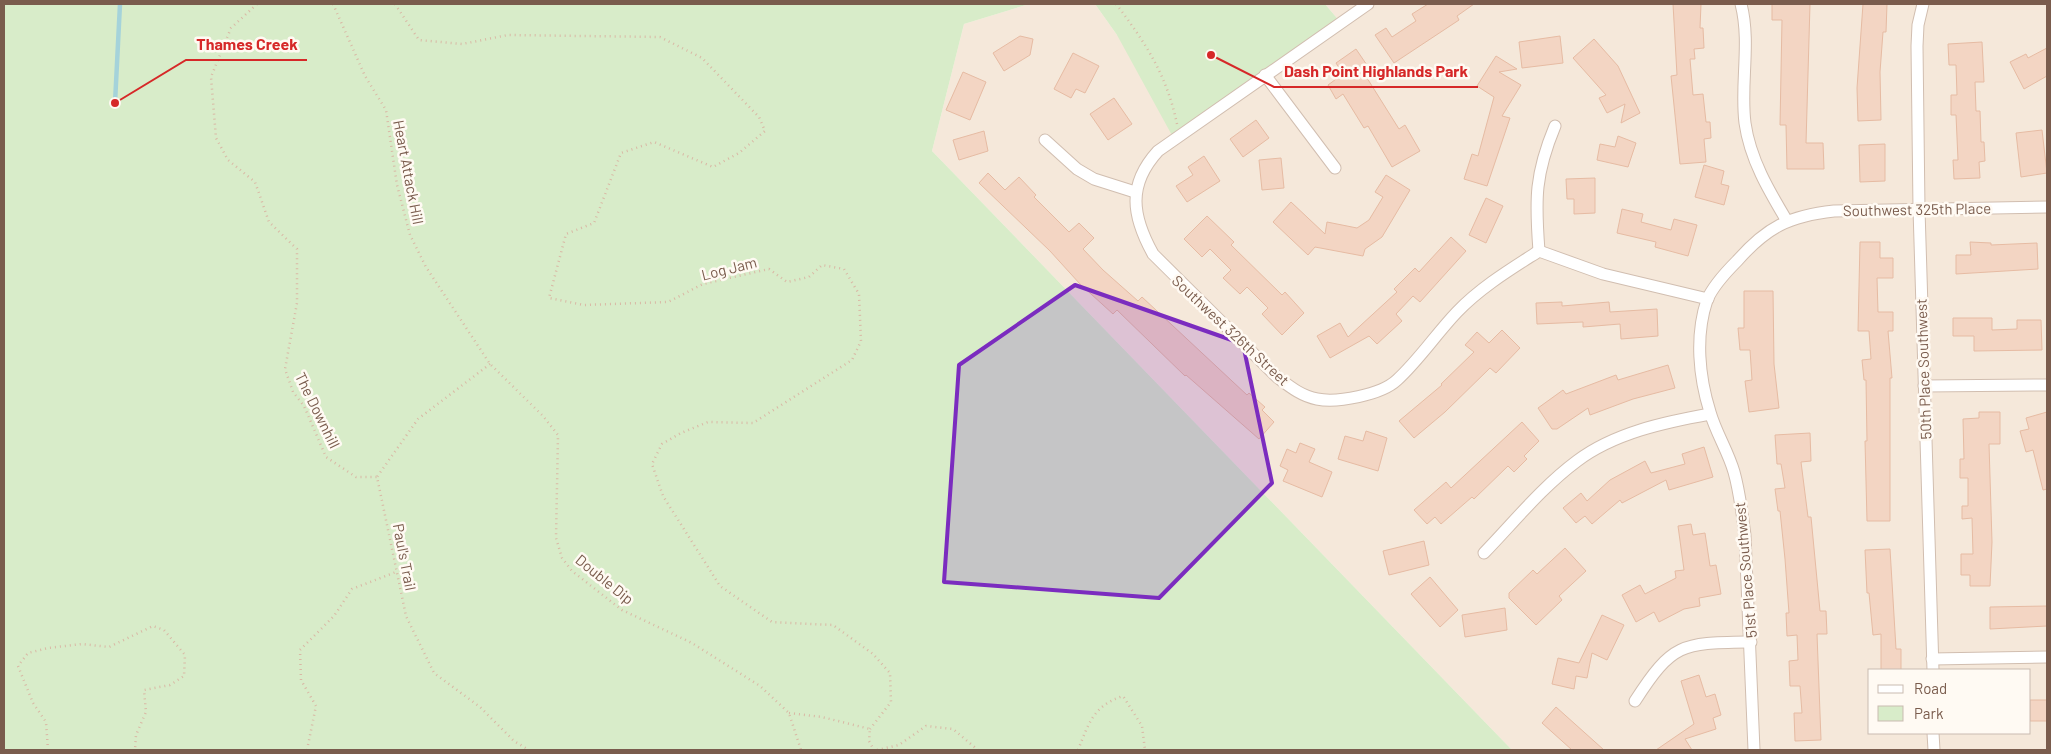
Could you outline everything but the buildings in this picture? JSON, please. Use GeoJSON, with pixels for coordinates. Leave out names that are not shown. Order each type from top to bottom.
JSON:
{"type":"FeatureCollection","features":[{"type":"Feature","properties":{"kind":"street"},"geometry":{"type":"LineString","coordinates":[[1045,140],[1077,169],[1094,179],[1135,192],[1141,173],[1148,161],[1158,151],[1368,4]]}},
{"type":"Feature","properties":{"kind":"street"},"geometry":{"type":"LineString","coordinates":[[1741,4],[1745,24],[1745,123],[1754,157],[1764,182],[1788,221]]}},
{"type":"Feature","properties":{"kind":"street","name":"50th Place Southwest"},"geometry":{"type":"LineString","coordinates":[[1923,4],[1918,25],[1919,209],[1932,665]]}},
{"type":"Feature","properties":{"kind":"street"},"geometry":{"type":"LineString","coordinates":[[1265,75],[1335,168]]}},
{"type":"Feature","properties":{"kind":"street"},"geometry":{"type":"LineString","coordinates":[[1555,126],[1538,171],[1535,216],[1539,251],[1603,274],[1708,299]]}},
{"type":"Feature","properties":{"kind":"street","name":"Southwest 326th Street"},"geometry":{"type":"LineString","coordinates":[[1135,192],[1137,212],[1145,240],[1166,270],[1277,377],[1298,392],[1316,399],[1338,399],[1370,394],[1396,382],[1458,311],[1498,277],[1539,251]]}},
{"type":"Feature","properties":{"kind":"street","name":"Southwest 325th Place"},"geometry":{"type":"LineString","coordinates":[[1788,221],[1811,214],[1834,211],[2047,208]]}},
{"type":"Feature","properties":{"kind":"street","name":"51st Place Southwest"},"geometry":{"type":"LineString","coordinates":[[1754,750],[1751,642],[1745,535],[1734,472],[1710,414],[1703,384],[1700,357],[1701,333],[1708,299],[1722,277],[1767,231],[1788,221]]}},
{"type":"Feature","properties":{"kind":"street"},"geometry":{"type":"LineString","coordinates":[[1924,386],[2047,385]]}},
{"type":"Feature","properties":{"kind":"street"},"geometry":{"type":"LineString","coordinates":[[1484,553],[1557,477],[1578,459],[1615,440],[1649,428],[1710,414]]}},
{"type":"Feature","properties":{"kind":"street"},"geometry":{"type":"LineString","coordinates":[[1635,701],[1652,674],[1669,655],[1685,647],[1708,642],[1751,642]]}},
{"type":"Feature","properties":{"kind":"street"},"geometry":{"type":"LineString","coordinates":[[1932,665],[2047,657]]}},
{"type":"Feature","properties":{"kind":"street"},"geometry":{"type":"LineString","coordinates":[[1934,734],[1934,750]]}},
{"type":"Feature","properties":{"kind":"path","name":"The Downhill"},"geometry":{"type":"LineString","coordinates":[[257,4],[231,28],[211,77],[216,138],[228,160],[255,182],[269,222],[297,249],[297,303],[285,369],[293,392],[304,406],[326,457],[356,477],[378,477]]}},
{"type":"Feature","properties":{"kind":"path","name":"Heart Attack Hill"},"geometry":{"type":"LineString","coordinates":[[333,4],[365,76],[386,110],[397,185],[410,235],[426,268],[490,364]]}},
{"type":"Feature","properties":{"kind":"path","name":"Log Jam"},"geometry":{"type":"LineString","coordinates":[[395,4],[419,40],[462,44],[508,36],[660,37],[702,58],[759,117],[765,131],[739,153],[712,166],[654,142],[621,153],[594,223],[566,234],[549,298],[584,305],[668,302],[703,284],[769,269],[787,282],[808,277],[822,264],[844,269],[859,294],[861,341],[852,360],[753,423],[708,422],[681,433],[662,444],[652,464],[663,496],[720,586],[772,622],[834,625],[873,654],[890,673],[891,702],[870,729]]}},
{"type":"Feature","properties":{"kind":"path"},"geometry":{"type":"LineString","coordinates":[[1116,4],[1149,50],[1162,75],[1172,103],[1179,135]]}},
{"type":"Feature","properties":{"kind":"path"},"geometry":{"type":"LineString","coordinates":[[378,477],[418,419],[490,364]]}},
{"type":"Feature","properties":{"kind":"path","name":"Double Dip"},"geometry":{"type":"LineString","coordinates":[[490,364],[543,416],[558,434],[556,538],[562,558],[572,571],[622,610],[692,643],[760,686],[789,713],[801,750]]}},
{"type":"Feature","properties":{"kind":"path","name":"Paul's Trail"},"geometry":{"type":"LineString","coordinates":[[378,477],[406,616],[434,673],[480,707],[514,742],[529,750]]}},
{"type":"Feature","properties":{"kind":"path"},"geometry":{"type":"LineString","coordinates":[[307,750],[316,706],[301,680],[300,650],[334,616],[352,589],[396,572]]}},
{"type":"Feature","properties":{"kind":"path"},"geometry":{"type":"LineString","coordinates":[[48,750],[46,722],[33,703],[18,666],[28,653],[48,648],[82,644],[109,647],[153,626],[164,630],[185,656],[184,676],[170,685],[144,690],[146,712],[136,735],[135,750]]}},
{"type":"Feature","properties":{"kind":"path"},"geometry":{"type":"LineString","coordinates":[[1078,750],[1089,722],[1105,702],[1123,696],[1142,726],[1145,750]]}},
{"type":"Feature","properties":{"kind":"path"},"geometry":{"type":"LineString","coordinates":[[789,713],[822,717],[870,729],[869,741],[875,750],[899,745],[926,726],[953,729],[978,750]]}},
{"type":"Feature","properties":{"kind":"highlighted area"},"geometry":{"type":"Polygon","coordinates":[[[1075,285],[1243,344],[1272,483],[1159,598],[944,582],[959,365],[1075,285]]]}},
{"type":"Feature","properties":{"kind":"shaded area"},"geometry":{"type":"Polygon","coordinates":[[[1029,4],[1095,4],[1117,35],[1341,23],[1325,4],[2047,4],[2047,750],[1512,750],[932,151],[964,24],[1029,4]]]}},
{"type":"Feature","properties":{"kind":"green space"},"geometry":{"type":"Polygon","coordinates":[[[4,4],[1029,4],[964,24],[932,151],[1512,750],[4,750],[4,4]]]}},
{"type":"Feature","properties":{"kind":"green space"},"geometry":{"type":"Polygon","coordinates":[[[1095,4],[1325,4],[1341,23],[1174,139],[1117,35],[1095,4]]]}},
{"type":"Feature","properties":{"kind":"waterway"},"geometry":{"type":"LineString","coordinates":[[115,103],[120,4]]}},
{"type":"Feature","properties":{"kind":"place","name":"Dash Point Highlands Park"},"geometry":{"type":"Point","coordinates":[1211,55]}},
{"type":"Feature","properties":{"kind":"place","name":"Thames Creek"},"geometry":{"type":"Point","coordinates":[115,103]}}]}
